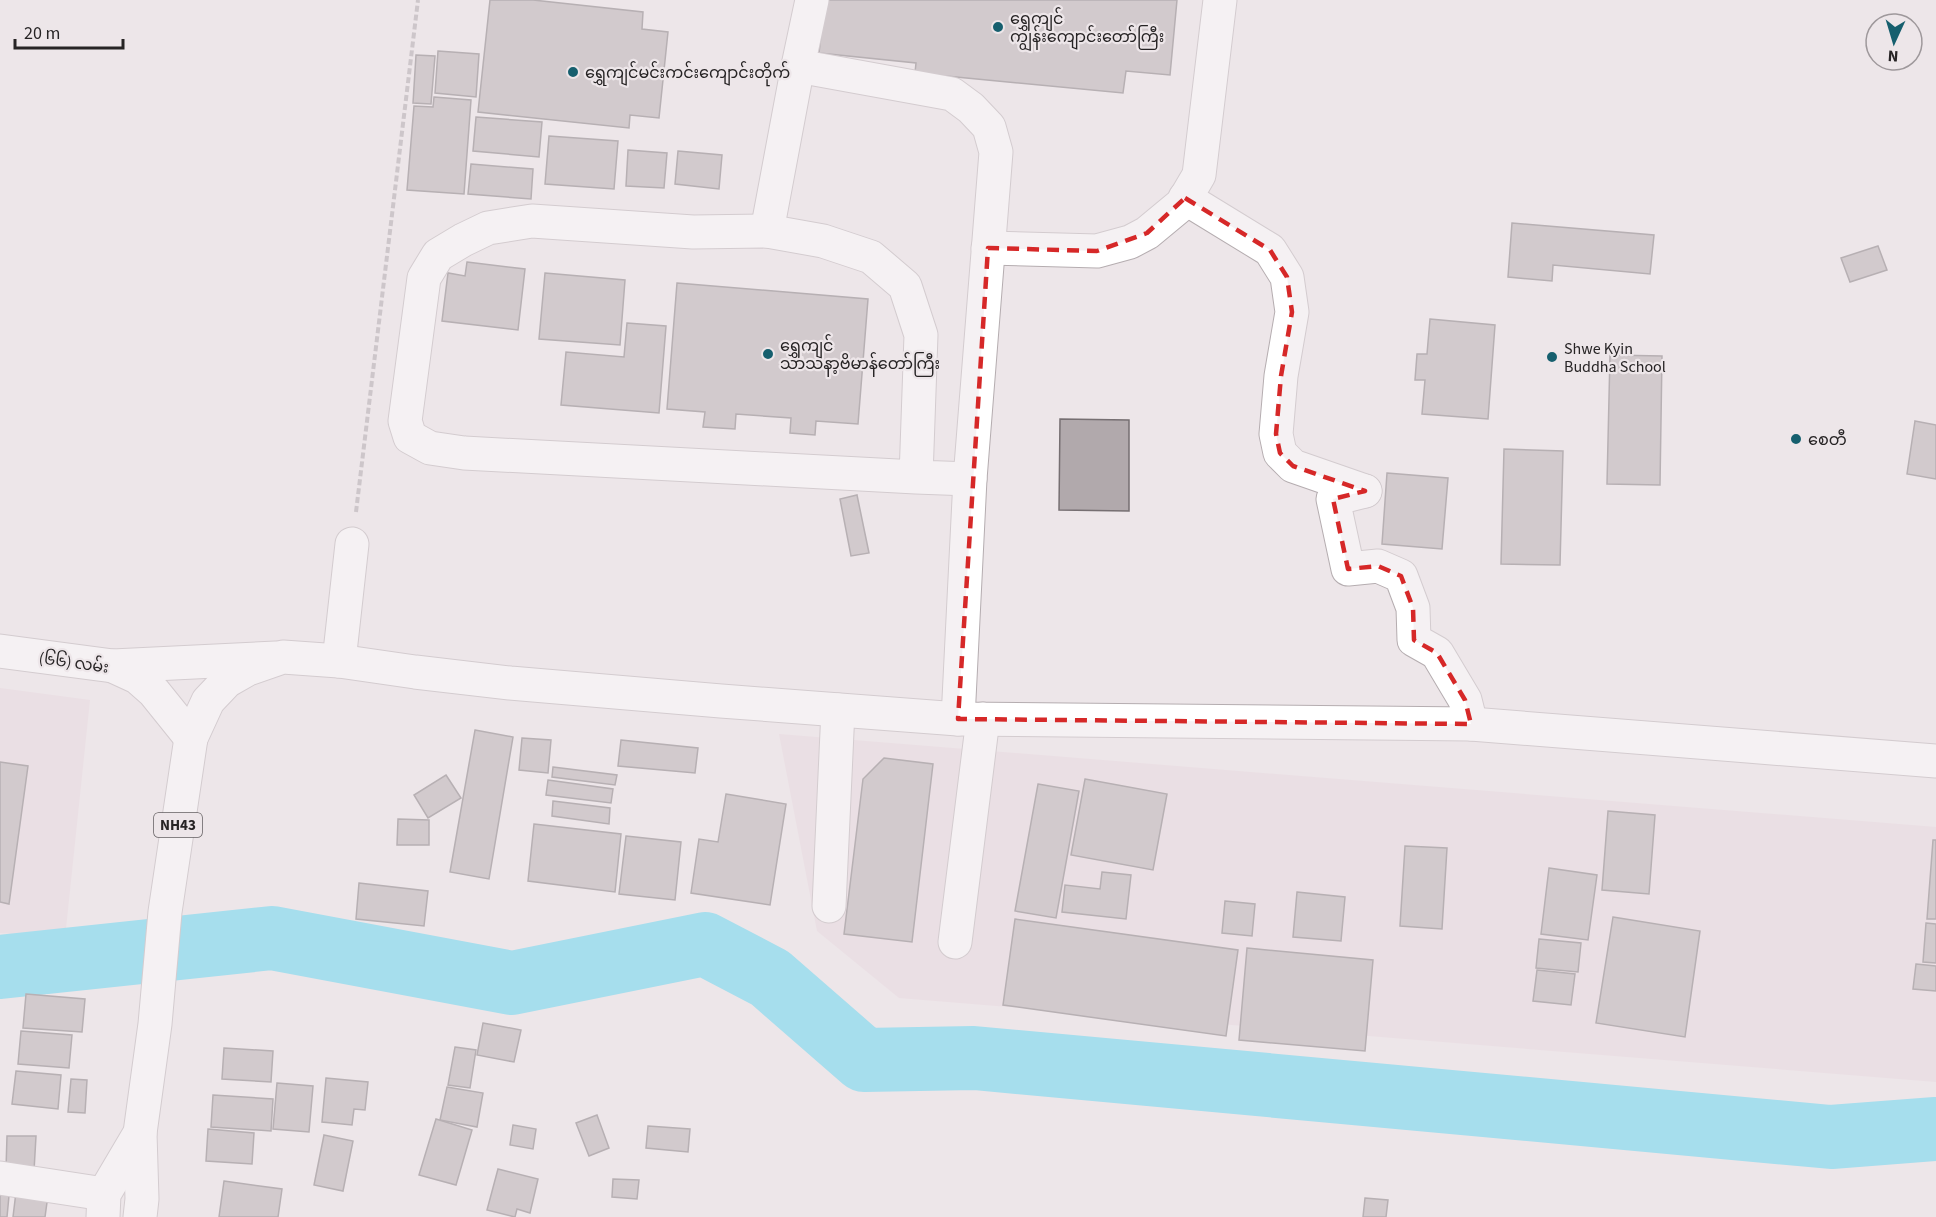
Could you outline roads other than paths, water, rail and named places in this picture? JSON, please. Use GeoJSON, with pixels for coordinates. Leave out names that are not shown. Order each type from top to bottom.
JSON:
{"type":"FeatureCollection","features":[{"type":"Feature","properties":{"kind":"main road"},"geometry":{"type":"LineString","coordinates":[[767,231],[812,0]]}},
{"type":"Feature","properties":{"kind":"main road"},"geometry":{"type":"LineString","coordinates":[[988,248],[1097,251],[1130,243],[1148,233],[1182,204],[1199,175],[1220,0]]}},
{"type":"Feature","properties":{"kind":"main road"},"geometry":{"type":"LineString","coordinates":[[798,66],[952,94],[971,108],[989,127],[996,152],[970,479],[971,719],[955,942]]}},
{"type":"Feature","properties":{"kind":"main road"},"geometry":{"type":"LineString","coordinates":[[1185,198],[1269,250],[1287,277],[1292,312],[1281,376],[1276,434],[1280,453],[1293,466],[1365,491],[1333,499],[1348,569],[1378,566],[1401,576],[1413,608],[1414,640],[1437,653],[1465,700],[1471,724]]}},
{"type":"Feature","properties":{"kind":"main road"},"geometry":{"type":"LineString","coordinates":[[916,477],[921,335],[905,286],[871,257],[823,241],[767,231],[693,232],[532,221],[488,228],[463,240],[438,255],[424,278],[405,421],[410,437],[430,448],[464,453],[916,477],[970,479]]}},
{"type":"Feature","properties":{"kind":"main road"},"geometry":{"type":"LineString","coordinates":[[339,661],[352,543]]}},
{"type":"Feature","properties":{"kind":"main road","name":"(၆၆) လမ်း"},"geometry":{"type":"LineString","coordinates":[[0,651],[113,666],[137,677],[154,692],[191,738]]}},
{"type":"Feature","properties":{"kind":"main road"},"geometry":{"type":"LineString","coordinates":[[113,666],[283,657],[339,661],[510,683],[971,719],[1471,724],[1936,761]]}},
{"type":"Feature","properties":{"kind":"main road"},"geometry":{"type":"LineString","coordinates":[[191,738],[208,701],[227,681],[248,669],[283,657]]}},
{"type":"Feature","properties":{"kind":"main road"},"geometry":{"type":"LineString","coordinates":[[829,906],[838,710]]}},
{"type":"Feature","properties":{"kind":"main road","name":"NH43"},"geometry":{"type":"LineString","coordinates":[[140,1217],[142,1199],[140,1133],[155,1024],[165,912],[191,738]]}},
{"type":"Feature","properties":{"kind":"main road","name":"NH43"},"geometry":{"type":"LineString","coordinates":[[104,1206],[140,1133]]}},
{"type":"Feature","properties":{"kind":"main road"},"geometry":{"type":"LineString","coordinates":[[0,1178],[104,1206]]}},
{"type":"Feature","properties":{"kind":"waterway"},"geometry":{"type":"LineString","coordinates":[[0,967],[272,938],[512,983],[705,944],[770,978],[864,1060],[974,1058],[1831,1137],[1936,1129]]}},
{"type":"Feature","properties":{"kind":"place","name":"ရွှေကျင် ကျွန်းကျောင်းတော်ကြီး"},"geometry":{"type":"Point","coordinates":[998,27]}},
{"type":"Feature","properties":{"kind":"place","name":"ရွှေကျင်မင်းကင်းကျောင်းတိုက်"},"geometry":{"type":"Point","coordinates":[573,72]}},
{"type":"Feature","properties":{"kind":"place","name":"ရွှေကျင် သာသနာ့ဗိမာန်တော်ကြီး"},"geometry":{"type":"Point","coordinates":[768,354]}},
{"type":"Feature","properties":{"kind":"place","name":"Shwe Kyin Buddha School"},"geometry":{"type":"Point","coordinates":[1552,357]}},
{"type":"Feature","properties":{"kind":"place","name":"စေတီ"},"geometry":{"type":"Point","coordinates":[1796,439]}}]}
